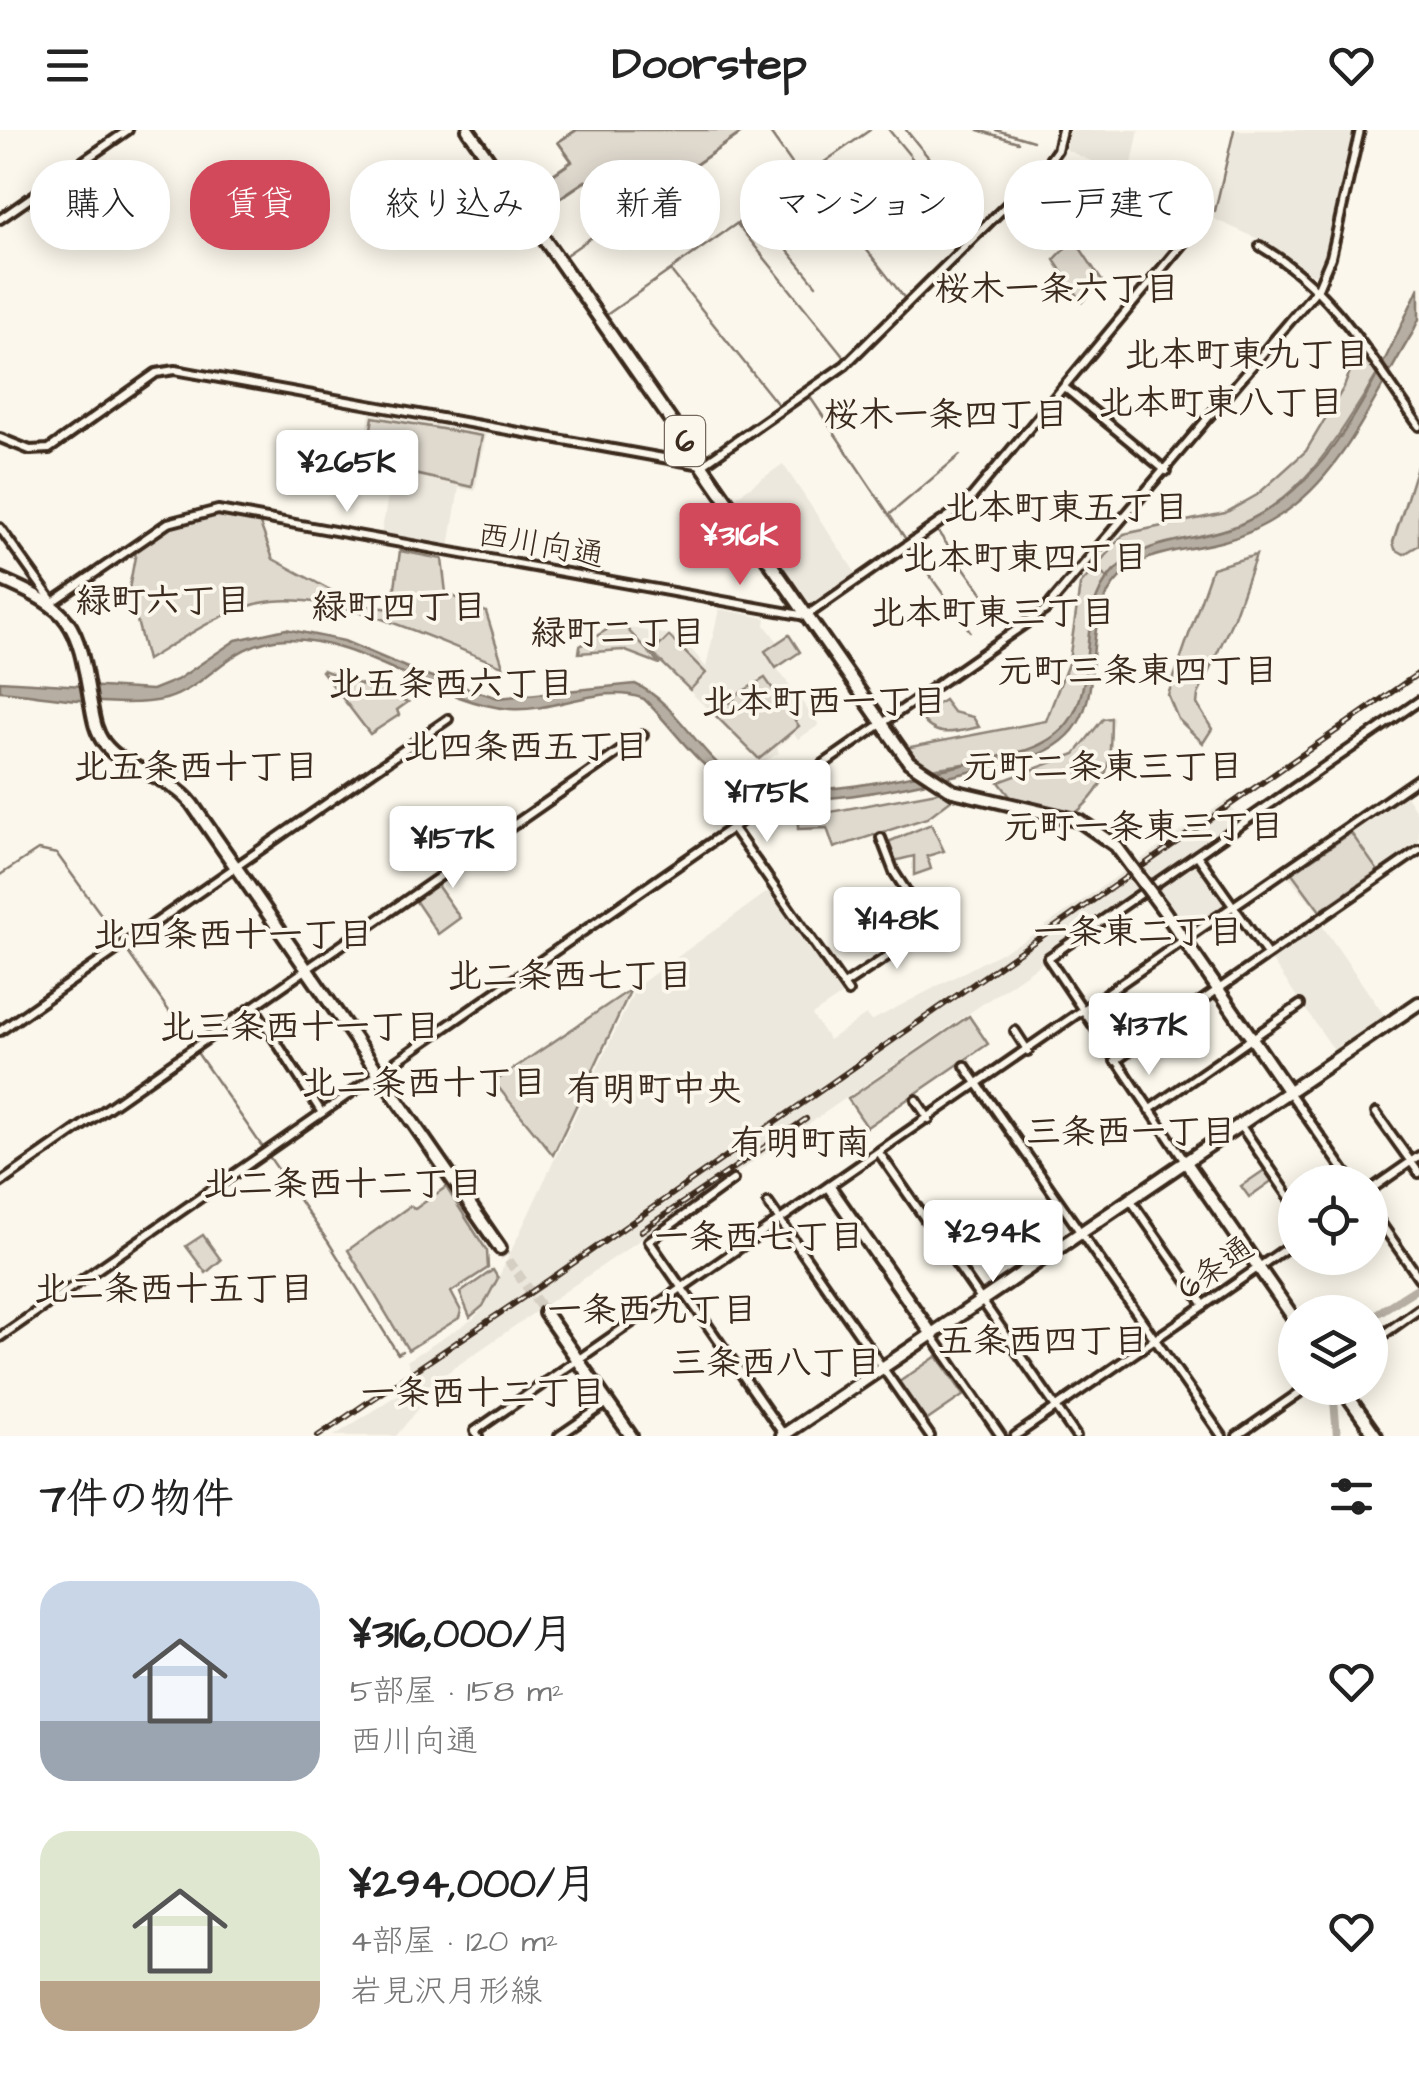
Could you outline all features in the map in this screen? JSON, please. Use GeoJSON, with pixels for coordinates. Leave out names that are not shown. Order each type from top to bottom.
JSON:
{"type":"FeatureCollection","features":[{"type":"Feature","properties":{"kind":"main road","name":"6"},"geometry":{"type":"LineString","coordinates":[[468,130],[901,752],[926,776],[953,790],[1080,821],[1116,846],[1289,1092]]}},
{"type":"Feature","properties":{"kind":"main road"},"geometry":{"type":"LineString","coordinates":[[0,579],[53,602],[77,640],[92,714],[107,747],[177,787],[500,1248]]}},
{"type":"Feature","properties":{"kind":"main road"},"geometry":{"type":"LineString","coordinates":[[783,1436],[1419,1003]]}},
{"type":"Feature","properties":{"kind":"main road"},"geometry":{"type":"LineString","coordinates":[[1187,1164],[1278,1295]]}},
{"type":"Feature","properties":{"kind":"main road"},"geometry":{"type":"LineString","coordinates":[[830,1188],[930,1333]]}},
{"type":"Feature","properties":{"kind":"main road"},"geometry":{"type":"LineString","coordinates":[[544,1313],[631,1436]]}},
{"type":"Feature","properties":{"kind":"main road"},"geometry":{"type":"LineString","coordinates":[[1354,1405],[1376,1436]]}},
{"type":"Feature","properties":{"kind":"street"},"geometry":{"type":"LineString","coordinates":[[0,219],[128,130]]}},
{"type":"Feature","properties":{"kind":"street"},"geometry":{"type":"LineString","coordinates":[[0,438],[30,450],[49,449],[153,376],[175,370],[702,466],[845,365],[1034,178],[1056,150],[1062,130]]}},
{"type":"Feature","properties":{"kind":"street"},"geometry":{"type":"LineString","coordinates":[[0,1338],[1056,600],[1318,288],[1331,257],[1360,130]]}},
{"type":"Feature","properties":{"kind":"street"},"geometry":{"type":"LineString","coordinates":[[1260,246],[1318,288],[1419,426]]}},
{"type":"Feature","properties":{"kind":"street"},"geometry":{"type":"LineString","coordinates":[[806,616],[966,504],[1178,250]]}},
{"type":"Feature","properties":{"kind":"street"},"geometry":{"type":"LineString","coordinates":[[1064,387],[1166,471]]}},
{"type":"Feature","properties":{"kind":"street"},"geometry":{"type":"LineString","coordinates":[[1410,413],[1416,406]]}},
{"type":"Feature","properties":{"kind":"street","name":"西川向通"},"geometry":{"type":"LineString","coordinates":[[53,602],[168,524],[218,510],[806,616]]}},
{"type":"Feature","properties":{"kind":"street"},"geometry":{"type":"LineString","coordinates":[[0,528],[53,602]]}},
{"type":"Feature","properties":{"kind":"street"},"geometry":{"type":"LineString","coordinates":[[1187,1164],[1082,1014],[1049,957],[1419,701]]}},
{"type":"Feature","properties":{"kind":"street"},"geometry":{"type":"LineString","coordinates":[[0,1031],[448,719]]}},
{"type":"Feature","properties":{"kind":"street"},"geometry":{"type":"LineString","coordinates":[[0,1183],[643,735]]}},
{"type":"Feature","properties":{"kind":"street"},"geometry":{"type":"LineString","coordinates":[[476,1434],[1419,778]]}},
{"type":"Feature","properties":{"kind":"street"},"geometry":{"type":"LineString","coordinates":[[732,827],[846,989],[930,928],[894,872],[882,838]]}},
{"type":"Feature","properties":{"kind":"street"},"geometry":{"type":"LineString","coordinates":[[1115,1061],[1419,850]]}},
{"type":"Feature","properties":{"kind":"street"},"geometry":{"type":"LineString","coordinates":[[1198,854],[1267,954]]}},
{"type":"Feature","properties":{"kind":"street"},"geometry":{"type":"LineString","coordinates":[[1149,1110],[1300,1005]]}},
{"type":"Feature","properties":{"kind":"street"},"geometry":{"type":"LineString","coordinates":[[254,1007],[322,1112]]}},
{"type":"Feature","properties":{"kind":"street"},"geometry":{"type":"LineString","coordinates":[[1015,1032],[1028,1051]]}},
{"type":"Feature","properties":{"kind":"street"},"geometry":{"type":"LineString","coordinates":[[965,1066],[1222,1436]]}},
{"type":"Feature","properties":{"kind":"street"},"geometry":{"type":"LineString","coordinates":[[1289,1092],[1340,1165]]}},
{"type":"Feature","properties":{"kind":"street"},"geometry":{"type":"LineString","coordinates":[[916,1100],[930,1119]]}},
{"type":"Feature","properties":{"kind":"street"},"geometry":{"type":"LineString","coordinates":[[1376,1112],[1419,1174]]}},
{"type":"Feature","properties":{"kind":"street"},"geometry":{"type":"LineString","coordinates":[[1241,1126],[1278,1180]]}},
{"type":"Feature","properties":{"kind":"street"},"geometry":{"type":"LineString","coordinates":[[880,1154],[1076,1436]]}},
{"type":"Feature","properties":{"kind":"street"},"geometry":{"type":"LineString","coordinates":[[1388,1178],[1419,1156]]}},
{"type":"Feature","properties":{"kind":"street"},"geometry":{"type":"LineString","coordinates":[[733,1180],[650,1238],[783,1436]]}},
{"type":"Feature","properties":{"kind":"street"},"geometry":{"type":"LineString","coordinates":[[1132,1202],[1204,1305]]}},
{"type":"Feature","properties":{"kind":"street"},"geometry":{"type":"LineString","coordinates":[[768,1203],[930,1436]]}},
{"type":"Feature","properties":{"kind":"street"},"geometry":{"type":"LineString","coordinates":[[1388,1234],[1418,1276]]}},
{"type":"Feature","properties":{"kind":"street","name":"6条通"},"geometry":{"type":"LineString","coordinates":[[1016,1436],[1278,1254]]}},
{"type":"Feature","properties":{"kind":"street"},"geometry":{"type":"LineString","coordinates":[[1388,1332],[1419,1310]]}},
{"type":"Feature","properties":{"kind":"street"},"geometry":{"type":"LineString","coordinates":[[930,1333],[1001,1436]]}},
{"type":"Feature","properties":{"kind":"street"},"geometry":{"type":"LineString","coordinates":[[559,1436],[608,1402]]}},
{"type":"Feature","properties":{"kind":"street"},"geometry":{"type":"LineString","coordinates":[[1236,1436],[1281,1405]]}},
{"type":"Feature","properties":{"kind":"shaded area"},"geometry":{"type":"Polygon","coordinates":[[[577,130],[745,130],[702,160],[580,160],[580,184],[560,198],[560,170],[572,162],[558,142],[577,130]]]}},
{"type":"Feature","properties":{"kind":"shaded area"},"geometry":{"type":"Polygon","coordinates":[[[1066,130],[1139,130],[1133,160],[1088,160],[1067,150],[1066,130]]]}},
{"type":"Feature","properties":{"kind":"shaded area"},"geometry":{"type":"Polygon","coordinates":[[[1233,130],[1357,130],[1332,237],[1319,273],[1313,275],[1267,243],[1214,219],[1233,130]]]}},
{"type":"Feature","properties":{"kind":"shaded area"},"geometry":{"type":"Polygon","coordinates":[[[1064,250],[1081,250],[1102,281],[1082,302],[1054,260],[1064,250]]]}},
{"type":"Feature","properties":{"kind":"shaded area"},"geometry":{"type":"Polygon","coordinates":[[[1419,287],[1419,319],[1412,334],[1355,433],[1321,480],[1301,500],[1253,531],[1151,557],[1125,572],[1102,606],[1086,704],[1077,725],[1059,743],[1031,757],[878,792],[795,799],[760,795],[718,777],[644,699],[612,694],[510,709],[454,695],[343,649],[287,639],[250,647],[195,685],[166,699],[107,702],[0,691],[0,681],[152,690],[177,680],[236,640],[286,629],[344,641],[417,672],[498,698],[635,684],[662,702],[735,778],[759,787],[833,788],[921,774],[1027,750],[1055,736],[1072,717],[1086,669],[1091,617],[1099,592],[1114,571],[1128,559],[1158,545],[1241,524],[1274,506],[1302,482],[1350,423],[1419,287]]]}},
{"type":"Feature","properties":{"kind":"shaded area"},"geometry":{"type":"Polygon","coordinates":[[[1359,348],[1377,375],[1330,448],[1293,490],[1247,521],[1150,549],[1125,561],[1108,577],[1095,612],[1080,703],[1070,722],[1055,736],[1015,754],[927,770],[905,748],[1046,721],[1069,661],[1080,585],[1124,534],[1225,513],[1257,495],[1306,451],[1344,387],[1359,348]]]}},
{"type":"Feature","properties":{"kind":"shaded area"},"geometry":{"type":"Polygon","coordinates":[[[370,413],[486,434],[475,491],[459,488],[449,547],[381,535],[392,474],[361,464],[370,413]]]}},
{"type":"Feature","properties":{"kind":"shaded area"},"geometry":{"type":"Polygon","coordinates":[[[373,417],[482,436],[472,487],[365,463],[373,417]]]}},
{"type":"Feature","properties":{"kind":"shaded area"},"geometry":{"type":"Polygon","coordinates":[[[292,440],[321,445],[319,458],[290,452],[292,440]]]}},
{"type":"Feature","properties":{"kind":"shaded area"},"geometry":{"type":"Polygon","coordinates":[[[1419,460],[1419,545],[1404,554],[1395,549],[1393,542],[1419,460]]]}},
{"type":"Feature","properties":{"kind":"shaded area"},"geometry":{"type":"Polygon","coordinates":[[[783,464],[857,575],[808,610],[733,499],[783,464]]]}},
{"type":"Feature","properties":{"kind":"shaded area"},"geometry":{"type":"Polygon","coordinates":[[[212,512],[258,518],[273,559],[358,605],[392,609],[400,551],[442,559],[446,593],[486,612],[503,666],[359,612],[301,601],[273,601],[240,609],[147,660],[129,589],[137,546],[173,523],[212,512]]]}},
{"type":"Feature","properties":{"kind":"shaded area"},"geometry":{"type":"Polygon","coordinates":[[[1256,555],[1234,617],[1198,695],[1197,704],[1212,729],[1203,743],[1178,719],[1168,695],[1212,568],[1256,555]]]}},
{"type":"Feature","properties":{"kind":"shaded area"},"geometry":{"type":"Polygon","coordinates":[[[719,609],[766,618],[765,625],[778,642],[765,652],[819,725],[798,739],[794,734],[777,748],[779,753],[762,763],[625,627],[681,637],[706,667],[719,609]]]}},
{"type":"Feature","properties":{"kind":"shaded area"},"geometry":{"type":"Polygon","coordinates":[[[613,626],[625,627],[660,664],[623,650],[579,653],[580,646],[613,626]]]}},
{"type":"Feature","properties":{"kind":"shaded area"},"geometry":{"type":"Polygon","coordinates":[[[789,635],[800,652],[776,668],[765,651],[789,635]]]}},
{"type":"Feature","properties":{"kind":"shaded area"},"geometry":{"type":"Polygon","coordinates":[[[669,636],[706,673],[690,690],[652,653],[669,636]]]}},
{"type":"Feature","properties":{"kind":"shaded area"},"geometry":{"type":"Polygon","coordinates":[[[322,671],[408,702],[397,710],[399,715],[370,734],[322,671]]]}},
{"type":"Feature","properties":{"kind":"shaded area"},"geometry":{"type":"Polygon","coordinates":[[[765,678],[799,726],[759,759],[712,712],[714,700],[733,703],[735,696],[765,678]]]}},
{"type":"Feature","properties":{"kind":"shaded area"},"geometry":{"type":"Polygon","coordinates":[[[944,700],[953,712],[973,717],[979,727],[946,732],[932,729],[920,716],[944,700]]]}},
{"type":"Feature","properties":{"kind":"shaded area"},"geometry":{"type":"Polygon","coordinates":[[[1111,718],[1106,771],[1096,792],[1076,813],[1013,800],[999,782],[1075,754],[1103,719],[1111,718]]]}},
{"type":"Feature","properties":{"kind":"shaded area"},"geometry":{"type":"Polygon","coordinates":[[[942,791],[952,799],[927,818],[834,848],[827,828],[798,829],[798,818],[942,791]]]}},
{"type":"Feature","properties":{"kind":"shaded area"},"geometry":{"type":"Polygon","coordinates":[[[1404,793],[1419,815],[1419,845],[1320,913],[1286,874],[1404,793]]]}},
{"type":"Feature","properties":{"kind":"shaded area"},"geometry":{"type":"Polygon","coordinates":[[[1227,800],[1240,820],[1047,955],[1042,963],[422,1390],[425,1401],[396,1436],[334,1436],[417,1382],[407,1361],[473,1319],[485,1306],[636,987],[770,890],[842,995],[812,1015],[829,1040],[866,1015],[871,1021],[1025,940],[1227,800]]]}},
{"type":"Feature","properties":{"kind":"shaded area"},"geometry":{"type":"Polygon","coordinates":[[[931,824],[944,851],[927,856],[931,869],[914,875],[914,856],[894,861],[888,842],[931,824]]]}},
{"type":"Feature","properties":{"kind":"shaded area"},"geometry":{"type":"Polygon","coordinates":[[[1351,833],[1378,871],[1320,911],[1292,873],[1351,833]]]}},
{"type":"Feature","properties":{"kind":"shaded area"},"geometry":{"type":"Polygon","coordinates":[[[1197,856],[1231,905],[1188,935],[1155,886],[1197,856]]]}},
{"type":"Feature","properties":{"kind":"shaded area"},"geometry":{"type":"Polygon","coordinates":[[[437,885],[460,918],[438,934],[415,900],[437,885]]]}},
{"type":"Feature","properties":{"kind":"shaded area"},"geometry":{"type":"Polygon","coordinates":[[[1321,924],[1386,1018],[1336,1053],[1270,958],[1321,924]]]}},
{"type":"Feature","properties":{"kind":"shaded area"},"geometry":{"type":"Polygon","coordinates":[[[631,989],[553,1155],[494,1082],[631,989]]]}},
{"type":"Feature","properties":{"kind":"shaded area"},"geometry":{"type":"Polygon","coordinates":[[[969,1016],[988,1044],[867,1127],[848,1099],[969,1016]]]}},
{"type":"Feature","properties":{"kind":"shaded area"},"geometry":{"type":"Polygon","coordinates":[[[1266,1169],[1273,1180],[1249,1197],[1241,1186],[1266,1169]]]}},
{"type":"Feature","properties":{"kind":"shaded area"},"geometry":{"type":"Polygon","coordinates":[[[446,1187],[487,1251],[488,1268],[451,1292],[461,1311],[459,1318],[408,1350],[348,1250],[410,1206],[415,1209],[446,1187]]]}},
{"type":"Feature","properties":{"kind":"shaded area"},"geometry":{"type":"Polygon","coordinates":[[[203,1235],[221,1260],[206,1273],[186,1246],[203,1235]]]}},
{"type":"Feature","properties":{"kind":"shaded area"},"geometry":{"type":"Polygon","coordinates":[[[493,1270],[498,1278],[483,1306],[470,1317],[460,1293],[493,1270]]]}},
{"type":"Feature","properties":{"kind":"shaded area"},"geometry":{"type":"Polygon","coordinates":[[[937,1356],[964,1395],[926,1421],[899,1382],[937,1356]]]}},
{"type":"Feature","properties":{"kind":"waterway"},"geometry":{"type":"LineString","coordinates":[[475,130],[634,359]]}},
{"type":"Feature","properties":{"kind":"waterway"},"geometry":{"type":"LineString","coordinates":[[560,169],[572,161],[558,142],[576,130]]}},
{"type":"Feature","properties":{"kind":"waterway"},"geometry":{"type":"LineString","coordinates":[[563,257],[746,130]]}},
{"type":"Feature","properties":{"kind":"waterway"},"geometry":{"type":"LineString","coordinates":[[768,130],[789,160]]}},
{"type":"Feature","properties":{"kind":"waterway"},"geometry":{"type":"LineString","coordinates":[[605,316],[870,130]]}},
{"type":"Feature","properties":{"kind":"waterway"},"geometry":{"type":"LineString","coordinates":[[889,130],[913,160]]}},
{"type":"Feature","properties":{"kind":"waterway"},"geometry":{"type":"LineString","coordinates":[[906,130],[931,160]]}},
{"type":"Feature","properties":{"kind":"waterway"},"geometry":{"type":"LineString","coordinates":[[978,130],[1018,142]]}},
{"type":"Feature","properties":{"kind":"waterway"},"geometry":{"type":"LineString","coordinates":[[996,130],[1033,141]]}},
{"type":"Feature","properties":{"kind":"waterway"},"geometry":{"type":"LineString","coordinates":[[1215,211],[1234,130]]}},
{"type":"Feature","properties":{"kind":"waterway"},"geometry":{"type":"LineString","coordinates":[[1353,139],[1355,130]]}},
{"type":"Feature","properties":{"kind":"waterway"},"geometry":{"type":"LineString","coordinates":[[560,199],[580,185]]}},
{"type":"Feature","properties":{"kind":"waterway"},"geometry":{"type":"LineString","coordinates":[[1335,221],[1341,190]]}},
{"type":"Feature","properties":{"kind":"waterway"},"geometry":{"type":"LineString","coordinates":[[737,224],[846,359]]}},
{"type":"Feature","properties":{"kind":"waterway"},"geometry":{"type":"LineString","coordinates":[[787,250],[816,285]]}},
{"type":"Feature","properties":{"kind":"waterway"},"geometry":{"type":"LineString","coordinates":[[867,250],[906,300]]}},
{"type":"Feature","properties":{"kind":"waterway"},"geometry":{"type":"LineString","coordinates":[[671,271],[779,406]]}},
{"type":"Feature","properties":{"kind":"waterway"},"geometry":{"type":"LineString","coordinates":[[810,397],[907,541]]}},
{"type":"Feature","properties":{"kind":"waterway"},"geometry":{"type":"LineString","coordinates":[[889,515],[960,455]]}},
{"type":"Feature","properties":{"kind":"waterway"},"geometry":{"type":"LineString","coordinates":[[938,532],[991,605]]}},
{"type":"Feature","properties":{"kind":"waterway"},"geometry":{"type":"LineString","coordinates":[[912,551],[970,631]]}},
{"type":"Feature","properties":{"kind":"waterway"},"geometry":{"type":"LineString","coordinates":[[1098,571],[1109,579]]}},
{"type":"Feature","properties":{"kind":"waterway"},"geometry":{"type":"LineString","coordinates":[[0,875],[38,850],[57,854],[121,942]]}},
{"type":"Feature","properties":{"kind":"waterway"},"geometry":{"type":"LineString","coordinates":[[125,948],[192,1044]]}},
{"type":"Feature","properties":{"kind":"waterway"},"geometry":{"type":"LineString","coordinates":[[196,1051],[329,1243],[398,1354],[402,1351]]}},
{"type":"Feature","properties":{"kind":"waterway"},"geometry":{"type":"LineString","coordinates":[[1388,1307],[1419,1287]]}},
{"type":"Feature","properties":{"kind":"waterway"},"geometry":{"type":"LineString","coordinates":[[1334,1405],[1337,1436]]}},
{"type":"Feature","properties":{"kind":"tunnel"},"geometry":{"type":"LineString","coordinates":[[500,1248],[545,1313]]}},
{"type":"Feature","properties":{"kind":"railway"},"geometry":{"type":"LineString","coordinates":[[318,1436],[549,1280],[1419,673]]}},
{"type":"Feature","properties":{"kind":"railway"},"geometry":{"type":"LineString","coordinates":[[641,1231],[806,1119]]}},
{"type":"Feature","properties":{"kind":"district","name":"桜木一条六丁目"},"geometry":{"type":"Point","coordinates":[1057,288]}},
{"type":"Feature","properties":{"kind":"district","name":"北本町東九丁目"},"geometry":{"type":"Point","coordinates":[1247,354]}},
{"type":"Feature","properties":{"kind":"district","name":"北本町東八丁目"},"geometry":{"type":"Point","coordinates":[1221,402]}},
{"type":"Feature","properties":{"kind":"district","name":"桜木一条四丁目"},"geometry":{"type":"Point","coordinates":[946,414]}},
{"type":"Feature","properties":{"kind":"district","name":"北本町東五丁目"},"geometry":{"type":"Point","coordinates":[1066,507]}},
{"type":"Feature","properties":{"kind":"district","name":"北本町東四丁目"},"geometry":{"type":"Point","coordinates":[1025,557]}},
{"type":"Feature","properties":{"kind":"district","name":"緑町六丁目"},"geometry":{"type":"Point","coordinates":[163,600]}},
{"type":"Feature","properties":{"kind":"district","name":"緑町四丁目"},"geometry":{"type":"Point","coordinates":[399,606]}},
{"type":"Feature","properties":{"kind":"district","name":"北本町東三丁目"},"geometry":{"type":"Point","coordinates":[993,612]}},
{"type":"Feature","properties":{"kind":"district","name":"緑町二丁目"},"geometry":{"type":"Point","coordinates":[618,632]}},
{"type":"Feature","properties":{"kind":"district","name":"元町三条東四丁目"},"geometry":{"type":"Point","coordinates":[1138,670]}},
{"type":"Feature","properties":{"kind":"district","name":"北五条西六丁目"},"geometry":{"type":"Point","coordinates":[451,683]}},
{"type":"Feature","properties":{"kind":"district","name":"北本町西一丁目"},"geometry":{"type":"Point","coordinates":[824,701]}},
{"type":"Feature","properties":{"kind":"district","name":"北四条西五丁目"},"geometry":{"type":"Point","coordinates":[526,746]}},
{"type":"Feature","properties":{"kind":"district","name":"北五条西十丁目"},"geometry":{"type":"Point","coordinates":[196,766]}},
{"type":"Feature","properties":{"kind":"district","name":"元町二条東三丁目"},"geometry":{"type":"Point","coordinates":[1103,766]}},
{"type":"Feature","properties":{"kind":"district","name":"元町一条東三丁目"},"geometry":{"type":"Point","coordinates":[1144,826]}},
{"type":"Feature","properties":{"kind":"district","name":"一条東二丁目"},"geometry":{"type":"Point","coordinates":[1138,931]}},
{"type":"Feature","properties":{"kind":"district","name":"北四条西十一丁目"},"geometry":{"type":"Point","coordinates":[233,934]}},
{"type":"Feature","properties":{"kind":"district","name":"北二条西七丁目"},"geometry":{"type":"Point","coordinates":[570,975]}},
{"type":"Feature","properties":{"kind":"district","name":"北三条西十一丁目"},"geometry":{"type":"Point","coordinates":[300,1026]}},
{"type":"Feature","properties":{"kind":"district","name":"北二条西十丁目"},"geometry":{"type":"Point","coordinates":[424,1082]}},
{"type":"Feature","properties":{"kind":"district","name":"有明町中央"},"geometry":{"type":"Point","coordinates":[654,1088]}},
{"type":"Feature","properties":{"kind":"district","name":"三条西一丁目"},"geometry":{"type":"Point","coordinates":[1131,1131]}},
{"type":"Feature","properties":{"kind":"district","name":"有明町南"},"geometry":{"type":"Point","coordinates":[800,1142]}},
{"type":"Feature","properties":{"kind":"district","name":"北二条西十二丁目"},"geometry":{"type":"Point","coordinates":[343,1183]}},
{"type":"Feature","properties":{"kind":"district","name":"一条西七丁目"},"geometry":{"type":"Point","coordinates":[759,1236]}},
{"type":"Feature","properties":{"kind":"district","name":"北二条西十五丁目"},"geometry":{"type":"Point","coordinates":[174,1288]}},
{"type":"Feature","properties":{"kind":"district","name":"一条西九丁目"},"geometry":{"type":"Point","coordinates":[652,1309]}},
{"type":"Feature","properties":{"kind":"district","name":"五条西四丁目"},"geometry":{"type":"Point","coordinates":[1043,1340]}},
{"type":"Feature","properties":{"kind":"district","name":"三条西八丁目"},"geometry":{"type":"Point","coordinates":[776,1362]}},
{"type":"Feature","properties":{"kind":"district","name":"一条西十二丁目"},"geometry":{"type":"Point","coordinates":[483,1392]}}]}
